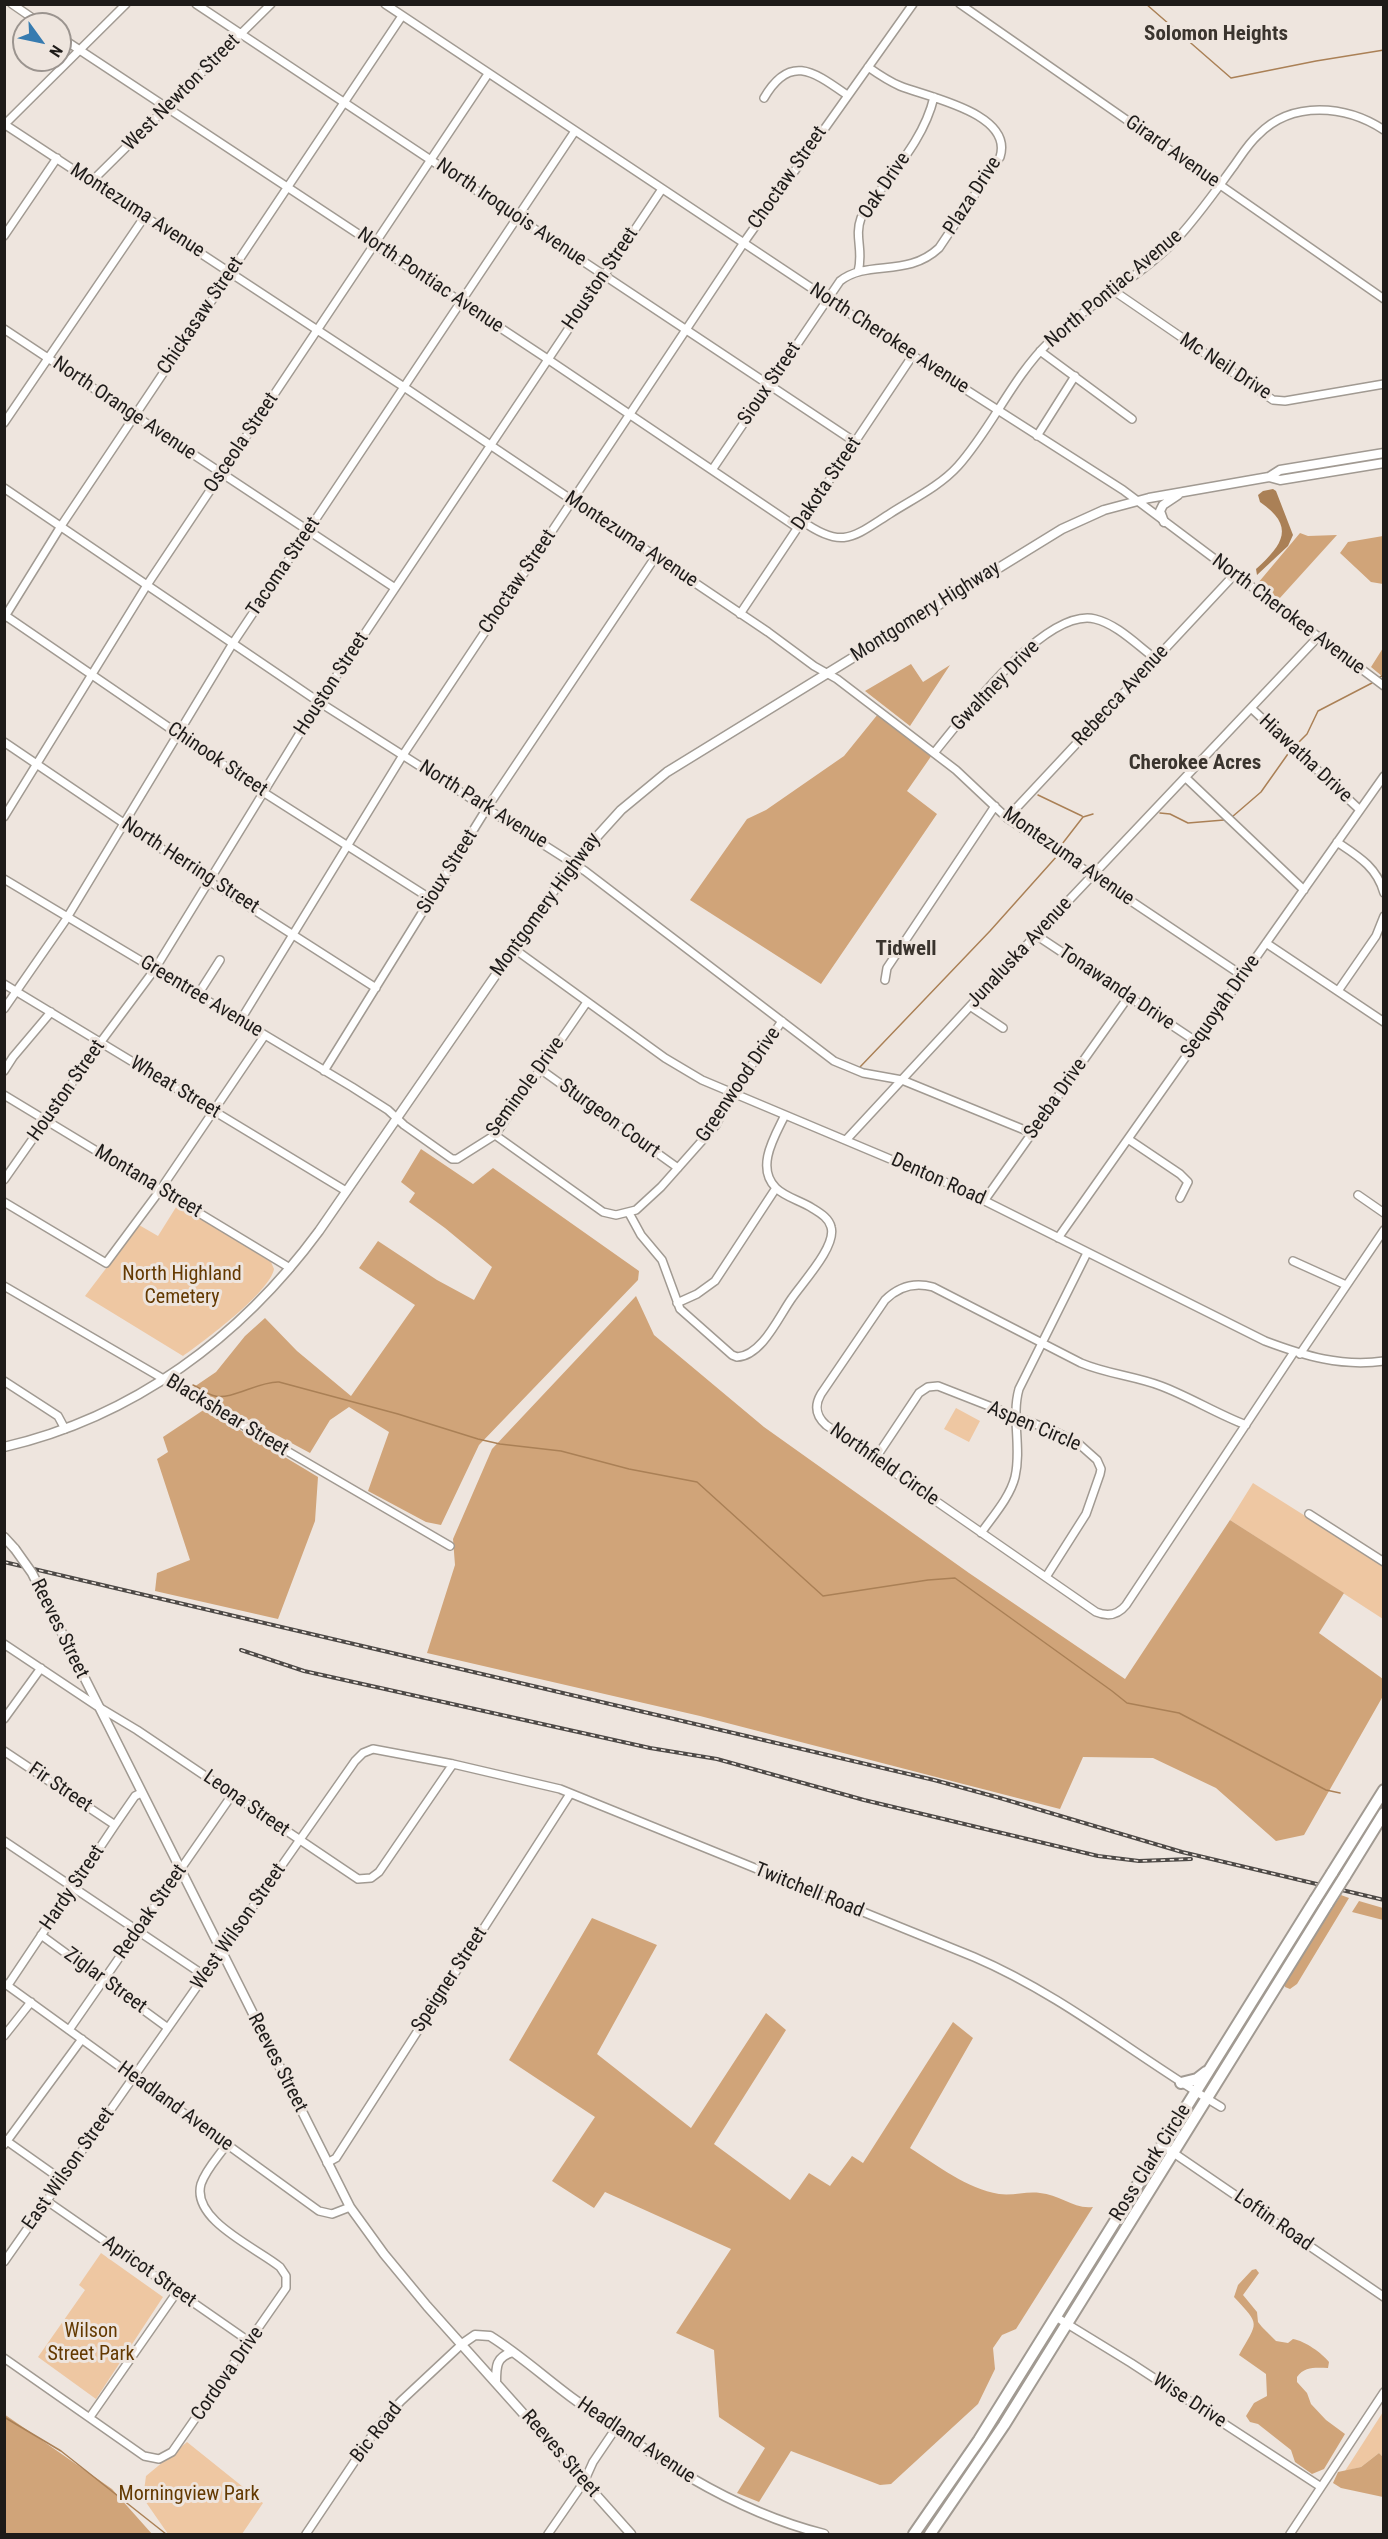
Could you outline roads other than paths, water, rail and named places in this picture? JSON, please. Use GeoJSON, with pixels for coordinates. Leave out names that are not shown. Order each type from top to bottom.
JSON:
{"type":"FeatureCollection","features":[{"type":"Feature","properties":{"kind":"highway","name":"Ross Clark Circle"},"geometry":{"type":"LineString","coordinates":[[914,2535],[974,2448],[1383,1790]]}},
{"type":"Feature","properties":{"kind":"highway","name":"Ross Clark Circle"},"geometry":{"type":"LineString","coordinates":[[934,2532],[990,2447],[1383,1813]]}},
{"type":"Feature","properties":{"kind":"highway"},"geometry":{"type":"LineString","coordinates":[[1181,2083],[1197,2079],[1209,2070]]}},
{"type":"Feature","properties":{"kind":"main road","name":"Montgomery Highway"},"geometry":{"type":"LineString","coordinates":[[4,1447],[65,1429],[109,1410],[165,1380],[206,1351],[240,1322],[290,1268],[346,1191],[573,863],[602,828],[651,783],[681,762],[1062,529],[1093,514],[1136,501],[1183,491],[1269,477],[1280,470],[1383,453]]}},
{"type":"Feature","properties":{"kind":"main road","name":"Montgomery Highway"},"geometry":{"type":"LineString","coordinates":[[1269,477],[1280,480],[1383,463]]}},
{"type":"Feature","properties":{"kind":"main road"},"geometry":{"type":"LineString","coordinates":[[1164,522],[1160,511],[1163,505],[1183,491]]}},
{"type":"Feature","properties":{"kind":"main road","name":"Reeves Street"},"geometry":{"type":"LineString","coordinates":[[4,1537],[32,1573],[350,2207],[384,2254],[631,2535]]}},
{"type":"Feature","properties":{"kind":"main road","name":"Headland Avenue"},"geometry":{"type":"LineString","coordinates":[[462,2344],[471,2337],[486,2335],[683,2475],[769,2517],[824,2535]]}},
{"type":"Feature","properties":{"kind":"main road"},"geometry":{"type":"LineString","coordinates":[[496,2382],[497,2362],[502,2356],[513,2352]]}},
{"type":"Feature","properties":{"kind":"street"},"geometry":{"type":"LineString","coordinates":[[5,124],[126,4]]}},
{"type":"Feature","properties":{"kind":"street","name":"North Iroquois Avenue"},"geometry":{"type":"LineString","coordinates":[[196,4],[855,442]]}},
{"type":"Feature","properties":{"kind":"street","name":"West Newton Street"},"geometry":{"type":"LineString","coordinates":[[92,181],[271,4]]}},
{"type":"Feature","properties":{"kind":"street","name":"North Cherokee Avenue"},"geometry":{"type":"LineString","coordinates":[[385,4],[1136,501],[1383,686]]}},
{"type":"Feature","properties":{"kind":"street","name":"Choctaw Street"},"geometry":{"type":"LineString","coordinates":[[240,1021],[403,755],[744,243],[912,4]]}},
{"type":"Feature","properties":{"kind":"street","name":"Girard Avenue"},"geometry":{"type":"LineString","coordinates":[[960,4],[1383,299]]}},
{"type":"Feature","properties":{"kind":"street","name":"Chickasaw Street"},"geometry":{"type":"LineString","coordinates":[[5,617],[61,526],[402,16]]}},
{"type":"Feature","properties":{"kind":"street","name":"North Pontiac Avenue"},"geometry":{"type":"LineString","coordinates":[[72,45],[712,470],[800,524],[830,537],[846,538],[858,533],[953,471],[1040,351],[1066,327],[1173,242],[1220,185],[1256,136],[1267,127],[1290,115],[1315,110],[1335,111],[1362,118],[1383,130]]}},
{"type":"Feature","properties":{"kind":"street","name":"Plaza Drive"},"geometry":{"type":"LineString","coordinates":[[858,272],[908,266],[932,255],[1000,157],[1002,150],[1000,138],[993,128],[966,109],[895,84],[868,67]]}},
{"type":"Feature","properties":{"kind":"street"},"geometry":{"type":"LineString","coordinates":[[764,98],[775,82],[797,70],[813,73],[847,95]]}},
{"type":"Feature","properties":{"kind":"street","name":"Osceola Street"},"geometry":{"type":"LineString","coordinates":[[4,817],[147,585],[488,74]]}},
{"type":"Feature","properties":{"kind":"street","name":"Oak Drive"},"geometry":{"type":"LineString","coordinates":[[858,272],[862,256],[857,230],[861,218],[919,136],[934,97]]}},
{"type":"Feature","properties":{"kind":"street","name":"Montezuma Avenue"},"geometry":{"type":"LineString","coordinates":[[5,124],[656,556],[826,673],[934,753],[956,770],[1007,818],[1243,976]]}},
{"type":"Feature","properties":{"kind":"street","name":"Tacoma Street"},"geometry":{"type":"LineString","coordinates":[[4,1009],[67,917],[233,643],[575,131]]}},
{"type":"Feature","properties":{"kind":"street"},"geometry":{"type":"LineString","coordinates":[[4,236],[57,158]]}},
{"type":"Feature","properties":{"kind":"street","name":"Houston Street"},"geometry":{"type":"LineString","coordinates":[[4,1180],[155,969],[319,702],[662,189]]}},
{"type":"Feature","properties":{"kind":"street"},"geometry":{"type":"LineString","coordinates":[[4,423],[145,216]]}},
{"type":"Feature","properties":{"kind":"street"},"geometry":{"type":"LineString","coordinates":[[828,299],[840,281],[858,272]]}},
{"type":"Feature","properties":{"kind":"street","name":"Mc Neil Drive"},"geometry":{"type":"LineString","coordinates":[[1114,291],[1274,400],[1285,401],[1383,384]]}},
{"type":"Feature","properties":{"kind":"street","name":"Sioux Street"},"geometry":{"type":"LineString","coordinates":[[712,470],[828,299]]}},
{"type":"Feature","properties":{"kind":"street","name":"North Orange Avenue"},"geometry":{"type":"LineString","coordinates":[[4,329],[395,588]]}},
{"type":"Feature","properties":{"kind":"street"},"geometry":{"type":"LineString","coordinates":[[1040,351],[1132,419]]}},
{"type":"Feature","properties":{"kind":"street","name":"Dakota Street"},"geometry":{"type":"LineString","coordinates":[[740,614],[913,355]]}},
{"type":"Feature","properties":{"kind":"street"},"geometry":{"type":"LineString","coordinates":[[1037,436],[1075,376]]}},
{"type":"Feature","properties":{"kind":"street","name":"North Park Avenue"},"geometry":{"type":"LineString","coordinates":[[4,488],[319,702],[573,863],[845,1067],[863,1073],[902,1080],[1032,1133]]}},
{"type":"Feature","properties":{"kind":"street","name":"Sioux Street"},"geometry":{"type":"LineString","coordinates":[[324,1071],[487,808],[656,556]]}},
{"type":"Feature","properties":{"kind":"street","name":"Rebecca Avenue"},"geometry":{"type":"LineString","coordinates":[[1007,818],[1234,575]]}},
{"type":"Feature","properties":{"kind":"street","name":"Chinook Street"},"geometry":{"type":"LineString","coordinates":[[5,617],[263,792],[431,899]]}},
{"type":"Feature","properties":{"kind":"street","name":"Gwaltney Drive"},"geometry":{"type":"LineString","coordinates":[[934,753],[1017,658],[1036,641],[1070,620],[1087,618],[1102,621],[1156,659]]}},
{"type":"Feature","properties":{"kind":"street","name":"Junaluska Avenue"},"geometry":{"type":"LineString","coordinates":[[846,1140],[1318,637]]}},
{"type":"Feature","properties":{"kind":"street","name":"Hiawatha Drive"},"geometry":{"type":"LineString","coordinates":[[1251,708],[1360,810]]}},
{"type":"Feature","properties":{"kind":"street","name":"North Herring Street"},"geometry":{"type":"LineString","coordinates":[[4,742],[209,881],[376,988]]}},
{"type":"Feature","properties":{"kind":"street"},"geometry":{"type":"LineString","coordinates":[[1186,778],[1304,890]]}},
{"type":"Feature","properties":{"kind":"street","name":"Sequoyah Drive"},"geometry":{"type":"LineString","coordinates":[[1058,1238],[1383,778]]}},
{"type":"Feature","properties":{"kind":"street"},"geometry":{"type":"LineString","coordinates":[[885,980],[886,968],[996,806]]}},
{"type":"Feature","properties":{"kind":"street"},"geometry":{"type":"LineString","coordinates":[[1337,842],[1371,867],[1379,880],[1383,893]]}},
{"type":"Feature","properties":{"kind":"street","name":"Greentree Avenue"},"geometry":{"type":"LineString","coordinates":[[5,880],[265,1035],[387,1110],[396,1118]]}},
{"type":"Feature","properties":{"kind":"street"},"geometry":{"type":"LineString","coordinates":[[1338,991],[1376,936],[1383,916]]}},
{"type":"Feature","properties":{"kind":"street","name":"Tonawanda Drive"},"geometry":{"type":"LineString","coordinates":[[1036,935],[1197,1042]]}},
{"type":"Feature","properties":{"kind":"street"},"geometry":{"type":"LineString","coordinates":[[1266,943],[1383,1022]]}},
{"type":"Feature","properties":{"kind":"street","name":"Denton Road"},"geometry":{"type":"LineString","coordinates":[[513,948],[674,1064],[732,1094],[943,1180],[1240,1330],[1297,1353],[1335,1362],[1383,1360]]}},
{"type":"Feature","properties":{"kind":"street"},"geometry":{"type":"LineString","coordinates":[[198,996],[220,960]]}},
{"type":"Feature","properties":{"kind":"street","name":"Wheat Street"},"geometry":{"type":"LineString","coordinates":[[4,984],[346,1191]]}},
{"type":"Feature","properties":{"kind":"street","name":"Seeba Drive"},"geometry":{"type":"LineString","coordinates":[[984,1201],[1129,996]]}},
{"type":"Feature","properties":{"kind":"street","name":"Seminole Drive"},"geometry":{"type":"LineString","coordinates":[[396,1118],[453,1160],[495,1136],[587,1002]]}},
{"type":"Feature","properties":{"kind":"street"},"geometry":{"type":"LineString","coordinates":[[970,1006],[1003,1028]]}},
{"type":"Feature","properties":{"kind":"street"},"geometry":{"type":"LineString","coordinates":[[4,1071],[51,1012]]}},
{"type":"Feature","properties":{"kind":"street","name":"Greenwood Drive"},"geometry":{"type":"LineString","coordinates":[[629,1213],[640,1207],[716,1125],[732,1094],[782,1021]]}},
{"type":"Feature","properties":{"kind":"street"},"geometry":{"type":"LineString","coordinates":[[4,1202],[106,1263],[160,1189],[213,1110],[241,1074],[265,1035]]}},
{"type":"Feature","properties":{"kind":"street","name":"Sturgeon Court"},"geometry":{"type":"LineString","coordinates":[[540,1069],[678,1168]]}},
{"type":"Feature","properties":{"kind":"street","name":"Montana Street"},"geometry":{"type":"LineString","coordinates":[[4,1095],[290,1268]]}},
{"type":"Feature","properties":{"kind":"street"},"geometry":{"type":"LineString","coordinates":[[495,1136],[603,1212],[616,1215],[629,1213],[641,1235],[662,1260],[677,1303],[689,1319],[736,1357],[751,1352],[770,1333],[830,1242],[832,1231],[824,1216],[776,1188],[767,1171],[767,1157],[785,1115]]}},
{"type":"Feature","properties":{"kind":"street"},"geometry":{"type":"LineString","coordinates":[[1128,1139],[1180,1174],[1188,1182],[1180,1198]]}},
{"type":"Feature","properties":{"kind":"street"},"geometry":{"type":"LineString","coordinates":[[677,1303],[706,1289],[715,1281],[776,1188]]}},
{"type":"Feature","properties":{"kind":"street"},"geometry":{"type":"LineString","coordinates":[[1358,1195],[1383,1213]]}},
{"type":"Feature","properties":{"kind":"street","name":"Northfield Circle"},"geometry":{"type":"LineString","coordinates":[[1246,1425],[1206,1409],[1164,1387],[1100,1370],[1041,1343],[933,1287],[914,1285],[894,1292],[876,1313],[821,1394],[817,1404],[818,1414],[824,1423],[1099,1613],[1109,1615],[1121,1610],[1246,1425],[1383,1230]]}},
{"type":"Feature","properties":{"kind":"street"},"geometry":{"type":"LineString","coordinates":[[981,1533],[1007,1496],[1015,1479],[1019,1389],[1087,1253]]}},
{"type":"Feature","properties":{"kind":"street"},"geometry":{"type":"LineString","coordinates":[[1293,1261],[1346,1285]]}},
{"type":"Feature","properties":{"kind":"street","name":"Blackshear Street"},"geometry":{"type":"LineString","coordinates":[[4,1286],[450,1546]]}},
{"type":"Feature","properties":{"kind":"street"},"geometry":{"type":"LineString","coordinates":[[4,1381],[58,1416],[65,1429]]}},
{"type":"Feature","properties":{"kind":"street","name":"Aspen Circle"},"geometry":{"type":"LineString","coordinates":[[875,1459],[919,1393],[928,1387],[944,1387],[1016,1418],[1058,1433],[1079,1444],[1093,1455],[1101,1468],[1083,1521],[1046,1577]]}},
{"type":"Feature","properties":{"kind":"street"},"geometry":{"type":"LineString","coordinates":[[1309,1514],[1383,1562]]}},
{"type":"Feature","properties":{"kind":"street","name":"Leona Street"},"geometry":{"type":"LineString","coordinates":[[4,1644],[137,1730],[355,1878],[364,1880],[374,1877],[453,1764]]}},
{"type":"Feature","properties":{"kind":"street"},"geometry":{"type":"LineString","coordinates":[[4,1719],[41,1668]]}},
{"type":"Feature","properties":{"kind":"street","name":"Twitchell Road"},"geometry":{"type":"LineString","coordinates":[[367,1751],[385,1750],[453,1764],[535,1782],[570,1794],[1017,1976],[1052,1996],[1181,2083],[1221,2107]]}},
{"type":"Feature","properties":{"kind":"street","name":"Fir Street"},"geometry":{"type":"LineString","coordinates":[[4,1751],[115,1825]]}},
{"type":"Feature","properties":{"kind":"street","name":"West Wilson Street"},"geometry":{"type":"LineString","coordinates":[[133,2077],[355,1761],[367,1751]]}},
{"type":"Feature","properties":{"kind":"street","name":"Hardy Street"},"geometry":{"type":"LineString","coordinates":[[6,1984],[135,1796],[141,1793]]}},
{"type":"Feature","properties":{"kind":"street","name":"Speigner Street"},"geometry":{"type":"LineString","coordinates":[[327,2163],[336,2158],[570,1794]]}},
{"type":"Feature","properties":{"kind":"street","name":"Redoak Street"},"geometry":{"type":"LineString","coordinates":[[69,2030],[232,1795]]}},
{"type":"Feature","properties":{"kind":"street"},"geometry":{"type":"LineString","coordinates":[[4,1841],[205,1976]]}},
{"type":"Feature","properties":{"kind":"street","name":"Ziglar Street"},"geometry":{"type":"LineString","coordinates":[[41,1935],[168,2028]]}},
{"type":"Feature","properties":{"kind":"street","name":"Headland Avenue"},"geometry":{"type":"LineString","coordinates":[[6,1984],[319,2211],[332,2214],[350,2207]]}},
{"type":"Feature","properties":{"kind":"street"},"geometry":{"type":"LineString","coordinates":[[4,2036],[31,2002]]}},
{"type":"Feature","properties":{"kind":"street"},"geometry":{"type":"LineString","coordinates":[[62,2180],[5,2142],[82,2039]]}},
{"type":"Feature","properties":{"kind":"street","name":"East Wilson Street"},"geometry":{"type":"LineString","coordinates":[[4,2262],[133,2077]]}},
{"type":"Feature","properties":{"kind":"street","name":"Cordova Drive"},"geometry":{"type":"LineString","coordinates":[[4,2358],[144,2456],[155,2459],[166,2457],[174,2450],[283,2296],[287,2280],[280,2267],[212,2219],[204,2208],[200,2195],[202,2180],[227,2144]]}},
{"type":"Feature","properties":{"kind":"street","name":"Loftin Road"},"geometry":{"type":"LineString","coordinates":[[1162,2145],[1383,2297]]}},
{"type":"Feature","properties":{"kind":"street","name":"Apricot Street"},"geometry":{"type":"LineString","coordinates":[[48,2201],[250,2342]]}},
{"type":"Feature","properties":{"kind":"street"},"geometry":{"type":"LineString","coordinates":[[90,2417],[177,2292]]}},
{"type":"Feature","properties":{"kind":"street","name":"Wise Drive"},"geometry":{"type":"LineString","coordinates":[[1056,2317],[1141,2369],[1321,2487]]}},
{"type":"Feature","properties":{"kind":"street","name":"Bic Road"},"geometry":{"type":"LineString","coordinates":[[306,2535],[379,2425],[401,2401],[462,2344]]}},
{"type":"Feature","properties":{"kind":"street"},"geometry":{"type":"LineString","coordinates":[[1290,2535],[1383,2392]]}},
{"type":"Feature","properties":{"kind":"street"},"geometry":{"type":"LineString","coordinates":[[548,2535],[584,2482],[593,2462],[616,2428]]}},
{"type":"Feature","properties":{"kind":"waterway"},"geometry":{"type":"LineString","coordinates":[[1146,4],[1231,78],[1384,50]]}},
{"type":"Feature","properties":{"kind":"waterway"},"geometry":{"type":"LineString","coordinates":[[1380,677],[1384,675]]}},
{"type":"Feature","properties":{"kind":"waterway"},"geometry":{"type":"LineString","coordinates":[[1296,745],[1307,734],[1318,711],[1372,683]]}},
{"type":"Feature","properties":{"kind":"waterway"},"geometry":{"type":"LineString","coordinates":[[1232,817],[1261,792],[1290,751]]}},
{"type":"Feature","properties":{"kind":"waterway"},"geometry":{"type":"LineString","coordinates":[[1038,795],[1082,816]]}},
{"type":"Feature","properties":{"kind":"waterway"},"geometry":{"type":"LineString","coordinates":[[1160,813],[1170,814],[1188,823],[1224,820]]}},
{"type":"Feature","properties":{"kind":"waterway"},"geometry":{"type":"LineString","coordinates":[[1059,848],[1083,817],[1093,814]]}},
{"type":"Feature","properties":{"kind":"waterway"},"geometry":{"type":"LineString","coordinates":[[860,1067],[990,931],[1057,856]]}},
{"type":"Feature","properties":{"kind":"waterway"},"geometry":{"type":"LineString","coordinates":[[193,1385],[212,1395],[222,1397],[263,1384],[279,1382],[398,1414],[478,1439],[500,1444],[561,1451],[629,1469],[697,1482],[823,1596],[955,1578],[1127,1703],[1179,1713],[1326,1790],[1340,1793]]}},
{"type":"Feature","properties":{"kind":"waterway"},"geometry":{"type":"LineString","coordinates":[[4,2417],[61,2451],[166,2534]]}},
{"type":"Feature","properties":{"kind":"railway"},"geometry":{"type":"LineString","coordinates":[[4,1562],[934,1780],[1182,1852],[1384,1900]]}},
{"type":"Feature","properties":{"kind":"railway"},"geometry":{"type":"LineString","coordinates":[[241,1650],[304,1671],[650,1748],[717,1759],[864,1800],[1098,1856],[1139,1861],[1191,1859]]}},
{"type":"Feature","properties":{"kind":"district","name":"Solomon Heights"},"geometry":{"type":"Point","coordinates":[1216,35]}},
{"type":"Feature","properties":{"kind":"district","name":"Cherokee Acres"},"geometry":{"type":"Point","coordinates":[1195,764]}},
{"type":"Feature","properties":{"kind":"district","name":"Tidwell"},"geometry":{"type":"Point","coordinates":[906,950]}},
{"type":"Feature","properties":{"kind":"park label","name":"North Highland Cemetery"},"geometry":{"type":"Point","coordinates":[182,1286]}},
{"type":"Feature","properties":{"kind":"park label","name":"Wilson Street Park"},"geometry":{"type":"Point","coordinates":[91,2344]}},
{"type":"Feature","properties":{"kind":"park label","name":"Morningview Park"},"geometry":{"type":"Point","coordinates":[189,2495]}}]}
